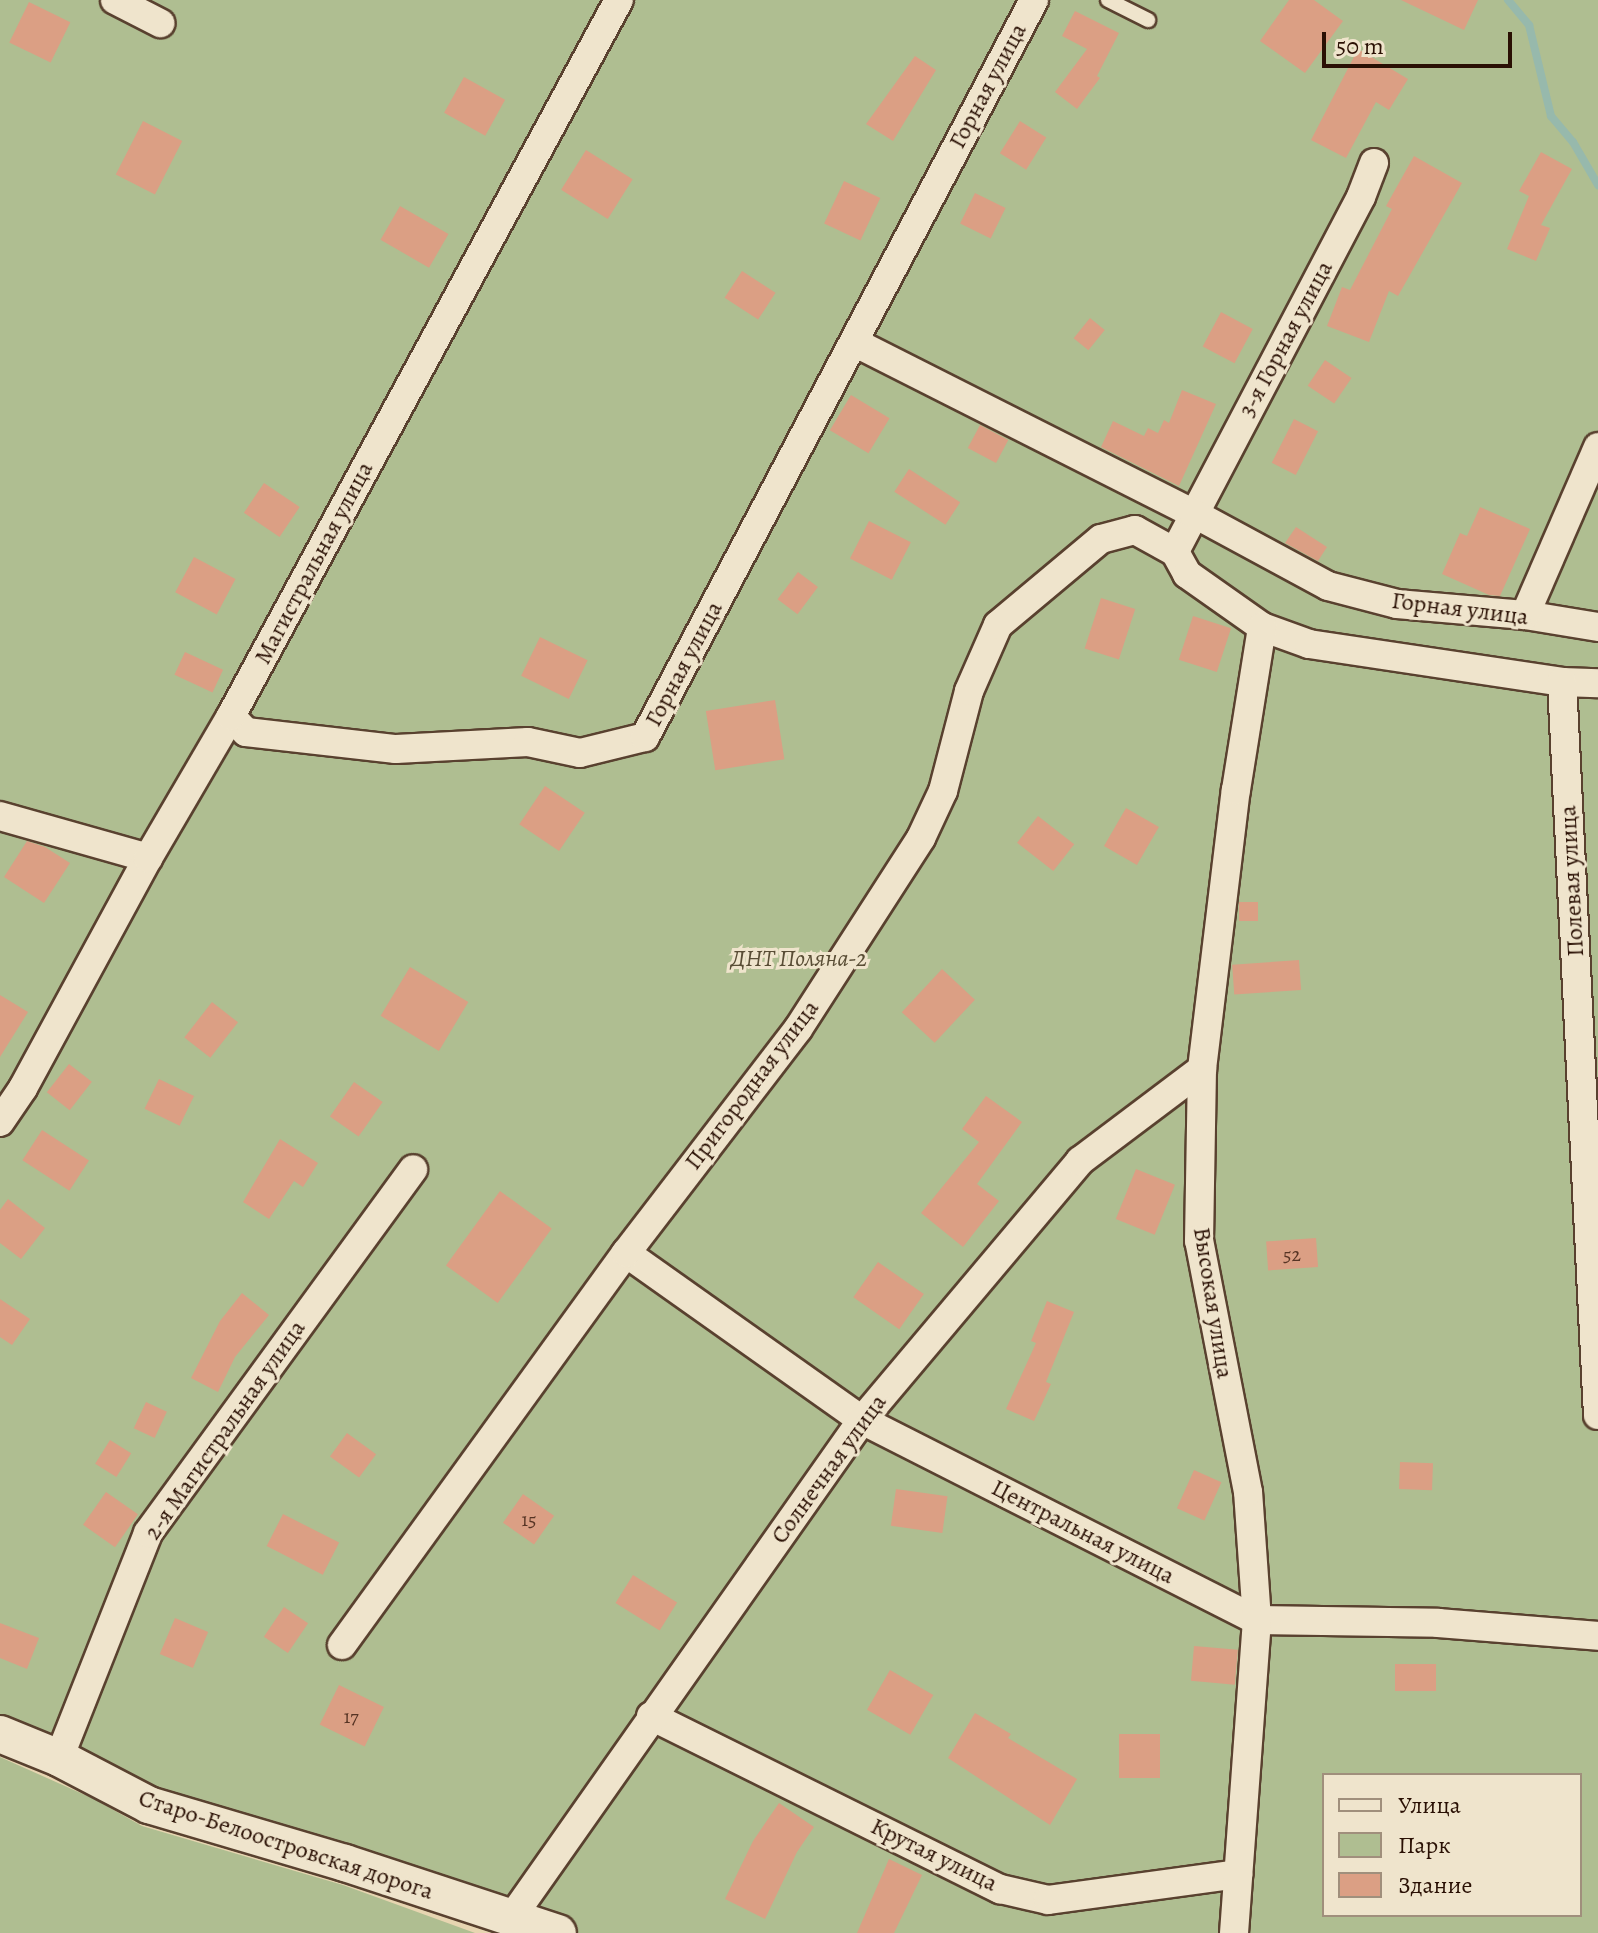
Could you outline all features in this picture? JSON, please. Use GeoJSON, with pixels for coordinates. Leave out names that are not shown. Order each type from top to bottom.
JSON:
{"type":"FeatureCollection","features":[{"type":"Feature","properties":{"kind":"street"},"geometry":{"type":"LineString","coordinates":[[115,0],[160,23]]}},
{"type":"Feature","properties":{"kind":"street","name":"Магистральная улица"},"geometry":{"type":"LineString","coordinates":[[0,1122],[23,1088],[148,858],[231,716],[619,0]]}},
{"type":"Feature","properties":{"kind":"street","name":"Горная улица"},"geometry":{"type":"LineString","coordinates":[[231,716],[246,732],[396,749],[528,742],[580,753],[645,737],[1034,0]]}},
{"type":"Feature","properties":{"kind":"street","name":"3-я Горная улица"},"geometry":{"type":"LineString","coordinates":[[1175,552],[1361,197],[1374,163]]}},
{"type":"Feature","properties":{"kind":"street","name":"Горная улица"},"geometry":{"type":"LineString","coordinates":[[854,342],[1193,513],[1328,586],[1397,604],[1525,615],[1598,627]]}},
{"type":"Feature","properties":{"kind":"street"},"geometry":{"type":"LineString","coordinates":[[1525,615],[1598,447]]}},
{"type":"Feature","properties":{"kind":"street","name":"Пригородная улица"},"geometry":{"type":"LineString","coordinates":[[342,1645],[626,1253],[798,1029],[921,838],[943,791],[969,691],[998,625],[1101,539],[1135,530],[1175,552]]}},
{"type":"Feature","properties":{"kind":"street"},"geometry":{"type":"LineString","coordinates":[[1175,552],[1187,574],[1262,627],[1309,644],[1357,654],[1562,682],[1598,683]]}},
{"type":"Feature","properties":{"kind":"street","name":"Высокая улица"},"geometry":{"type":"LineString","coordinates":[[1234,1933],[1257,1620],[1248,1492],[1199,1241],[1202,1069],[1236,790],[1262,627]]}},
{"type":"Feature","properties":{"kind":"street","name":"Полевая улица"},"geometry":{"type":"LineString","coordinates":[[1562,682],[1598,1415]]}},
{"type":"Feature","properties":{"kind":"street"},"geometry":{"type":"LineString","coordinates":[[0,816],[148,858]]}},
{"type":"Feature","properties":{"kind":"street","name":"Солнечная улица"},"geometry":{"type":"LineString","coordinates":[[499,1915],[651,1716],[862,1420],[1080,1161],[1202,1069]]}},
{"type":"Feature","properties":{"kind":"street","name":"2-я Магистральная улица"},"geometry":{"type":"LineString","coordinates":[[59,1758],[148,1533],[413,1169]]}},
{"type":"Feature","properties":{"kind":"street","name":"Центральная улица"},"geometry":{"type":"LineString","coordinates":[[626,1253],[862,1420],[1257,1620],[1438,1623],[1598,1636]]}},
{"type":"Feature","properties":{"kind":"street","name":"Крутая улица"},"geometry":{"type":"LineString","coordinates":[[651,1716],[1000,1889],[1048,1900],[1238,1874]]}},
{"type":"Feature","properties":{"kind":"street","name":"Старо-Белоостровская дорога"},"geometry":{"type":"LineString","coordinates":[[0,1734],[59,1758],[149,1805],[345,1863],[558,1933]]}},
{"type":"Feature","properties":{"kind":"lane"},"geometry":{"type":"LineString","coordinates":[[1108,0],[1148,20]]}},
{"type":"Feature","properties":{"kind":"green space","name":"ДНТ Поляна-2"},"geometry":{"type":"Polygon","coordinates":[[[0,0],[1598,0],[1598,1933],[556,1933],[0,1734],[0,0]]]}},
{"type":"Feature","properties":{"kind":"green space"},"geometry":{"type":"Polygon","coordinates":[[[0,1757],[94,1799],[142,1826],[343,1885],[475,1933],[0,1933],[0,1757]]]}},
{"type":"Feature","properties":{"kind":"building"},"geometry":{"type":"Polygon","coordinates":[[[1289,0],[1314,0],[1343,21],[1305,73],[1260,41],[1289,0]]]}},
{"type":"Feature","properties":{"kind":"building"},"geometry":{"type":"Polygon","coordinates":[[[1401,0],[1478,0],[1464,30],[1401,0]]]}},
{"type":"Feature","properties":{"kind":"building"},"geometry":{"type":"Polygon","coordinates":[[[29,2],[70,22],[51,63],[9,42],[29,2]]]}},
{"type":"Feature","properties":{"kind":"building"},"geometry":{"type":"Polygon","coordinates":[[[1075,11],[1119,33],[1097,76],[1100,78],[1077,109],[1055,92],[1087,49],[1062,36],[1075,11]]]}},
{"type":"Feature","properties":{"kind":"building"},"geometry":{"type":"Polygon","coordinates":[[[1358,49],[1408,79],[1389,110],[1376,102],[1346,158],[1311,140],[1358,49]]]}},
{"type":"Feature","properties":{"kind":"building"},"geometry":{"type":"Polygon","coordinates":[[[915,56],[936,70],[893,141],[866,124],[915,56]]]}},
{"type":"Feature","properties":{"kind":"building"},"geometry":{"type":"Polygon","coordinates":[[[464,77],[505,100],[485,136],[444,113],[464,77]]]}},
{"type":"Feature","properties":{"kind":"building"},"geometry":{"type":"Polygon","coordinates":[[[143,121],[182,141],[155,194],[116,174],[143,121]]]}},
{"type":"Feature","properties":{"kind":"building"},"geometry":{"type":"Polygon","coordinates":[[[1020,121],[1046,137],[1026,170],[1000,153],[1020,121]]]}},
{"type":"Feature","properties":{"kind":"building"},"geometry":{"type":"Polygon","coordinates":[[[586,150],[633,179],[608,219],[561,190],[586,150]]]}},
{"type":"Feature","properties":{"kind":"building"},"geometry":{"type":"Polygon","coordinates":[[[1541,152],[1572,169],[1541,225],[1550,228],[1536,261],[1507,249],[1529,196],[1519,191],[1541,152]]]}},
{"type":"Feature","properties":{"kind":"building"},"geometry":{"type":"Polygon","coordinates":[[[1414,156],[1462,183],[1398,296],[1389,291],[1369,342],[1327,326],[1342,287],[1350,290],[1392,209],[1386,206],[1414,156]]]}},
{"type":"Feature","properties":{"kind":"building"},"geometry":{"type":"Polygon","coordinates":[[[844,181],[880,198],[860,241],[824,224],[844,181]]]}},
{"type":"Feature","properties":{"kind":"building"},"geometry":{"type":"Polygon","coordinates":[[[975,193],[1006,208],[991,238],[960,224],[975,193]]]}},
{"type":"Feature","properties":{"kind":"building"},"geometry":{"type":"Polygon","coordinates":[[[400,206],[448,234],[429,268],[380,240],[400,206]]]}},
{"type":"Feature","properties":{"kind":"building"},"geometry":{"type":"Polygon","coordinates":[[[742,271],[776,293],[758,320],[725,298],[742,271]]]}},
{"type":"Feature","properties":{"kind":"building"},"geometry":{"type":"Polygon","coordinates":[[[1221,312],[1253,329],[1234,363],[1203,346],[1221,312]]]}},
{"type":"Feature","properties":{"kind":"building"},"geometry":{"type":"Polygon","coordinates":[[[1090,318],[1105,330],[1088,350],[1074,338],[1090,318]]]}},
{"type":"Feature","properties":{"kind":"building"},"geometry":{"type":"Polygon","coordinates":[[[1325,360],[1352,378],[1334,404],[1308,386],[1325,360]]]}},
{"type":"Feature","properties":{"kind":"building"},"geometry":{"type":"Polygon","coordinates":[[[1182,390],[1216,404],[1179,486],[1101,447],[1113,421],[1144,436],[1148,428],[1158,433],[1164,420],[1169,423],[1182,390]]]}},
{"type":"Feature","properties":{"kind":"building"},"geometry":{"type":"Polygon","coordinates":[[[851,395],[890,418],[868,453],[830,430],[851,395]]]}},
{"type":"Feature","properties":{"kind":"building"},"geometry":{"type":"Polygon","coordinates":[[[1294,419],[1318,431],[1296,475],[1272,463],[1294,419]]]}},
{"type":"Feature","properties":{"kind":"building"},"geometry":{"type":"Polygon","coordinates":[[[980,425],[1008,440],[996,463],[968,448],[980,425]]]}},
{"type":"Feature","properties":{"kind":"building"},"geometry":{"type":"Polygon","coordinates":[[[909,469],[960,502],[945,525],[894,492],[909,469]]]}},
{"type":"Feature","properties":{"kind":"building"},"geometry":{"type":"Polygon","coordinates":[[[264,483],[300,507],[280,537],[244,513],[264,483]]]}},
{"type":"Feature","properties":{"kind":"building"},"geometry":{"type":"Polygon","coordinates":[[[1480,507],[1530,529],[1500,596],[1489,595],[1442,574],[1460,533],[1467,536],[1480,507]]]}},
{"type":"Feature","properties":{"kind":"building"},"geometry":{"type":"Polygon","coordinates":[[[869,521],[911,542],[892,580],[850,558],[869,521]]]}},
{"type":"Feature","properties":{"kind":"building"},"geometry":{"type":"Polygon","coordinates":[[[1296,527],[1327,547],[1318,561],[1285,543],[1296,527]]]}},
{"type":"Feature","properties":{"kind":"building"},"geometry":{"type":"Polygon","coordinates":[[[194,557],[235,579],[217,614],[175,592],[194,557]]]}},
{"type":"Feature","properties":{"kind":"building"},"geometry":{"type":"Polygon","coordinates":[[[798,572],[818,587],[798,614],[778,599],[798,572]]]}},
{"type":"Feature","properties":{"kind":"building"},"geometry":{"type":"Polygon","coordinates":[[[1101,598],[1135,609],[1119,660],[1085,648],[1101,598]]]}},
{"type":"Feature","properties":{"kind":"building"},"geometry":{"type":"Polygon","coordinates":[[[1193,616],[1231,628],[1217,672],[1179,660],[1193,616]]]}},
{"type":"Feature","properties":{"kind":"building"},"geometry":{"type":"Polygon","coordinates":[[[540,637],[588,660],[569,699],[521,676],[540,637]]]}},
{"type":"Feature","properties":{"kind":"building"},"geometry":{"type":"Polygon","coordinates":[[[185,652],[223,670],[212,692],[174,675],[185,652]]]}},
{"type":"Feature","properties":{"kind":"building"},"geometry":{"type":"Polygon","coordinates":[[[775,700],[784,759],[715,770],[706,711],[775,700]]]}},
{"type":"Feature","properties":{"kind":"building"},"geometry":{"type":"Polygon","coordinates":[[[545,786],[585,813],[559,851],[519,824],[545,786]]]}},
{"type":"Feature","properties":{"kind":"building"},"geometry":{"type":"Polygon","coordinates":[[[1126,808],[1159,827],[1137,865],[1104,846],[1126,808]]]}},
{"type":"Feature","properties":{"kind":"building"},"geometry":{"type":"Polygon","coordinates":[[[1038,816],[1074,844],[1053,871],[1017,843],[1038,816]]]}},
{"type":"Feature","properties":{"kind":"building"},"geometry":{"type":"Polygon","coordinates":[[[27,841],[45,847],[70,863],[44,903],[4,877],[27,841]]]}},
{"type":"Feature","properties":{"kind":"building"},"geometry":{"type":"Polygon","coordinates":[[[1239,902],[1258,902],[1258,921],[1239,921],[1239,902]]]}},
{"type":"Feature","properties":{"kind":"building"},"geometry":{"type":"Polygon","coordinates":[[[1299,960],[1301,990],[1234,995],[1232,965],[1299,960]]]}},
{"type":"Feature","properties":{"kind":"building"},"geometry":{"type":"Polygon","coordinates":[[[410,967],[468,1002],[439,1051],[381,1016],[410,967]]]}},
{"type":"Feature","properties":{"kind":"building"},"geometry":{"type":"Polygon","coordinates":[[[942,969],[975,1000],[935,1043],[902,1012],[942,969]]]}},
{"type":"Feature","properties":{"kind":"building"},"geometry":{"type":"Polygon","coordinates":[[[0,995],[28,1012],[0,1057],[0,995]]]}},
{"type":"Feature","properties":{"kind":"building"},"geometry":{"type":"Polygon","coordinates":[[[212,1002],[238,1022],[210,1058],[184,1037],[212,1002]]]}},
{"type":"Feature","properties":{"kind":"building"},"geometry":{"type":"Polygon","coordinates":[[[69,1064],[92,1082],[70,1110],[47,1092],[69,1064]]]}},
{"type":"Feature","properties":{"kind":"building"},"geometry":{"type":"Polygon","coordinates":[[[159,1079],[194,1096],[180,1126],[145,1109],[159,1079]]]}},
{"type":"Feature","properties":{"kind":"building"},"geometry":{"type":"Polygon","coordinates":[[[354,1082],[383,1102],[359,1136],[330,1116],[354,1082]]]}},
{"type":"Feature","properties":{"kind":"building"},"geometry":{"type":"Polygon","coordinates":[[[986,1096],[1022,1122],[977,1184],[999,1201],[963,1247],[921,1213],[979,1142],[962,1129],[986,1096]]]}},
{"type":"Feature","properties":{"kind":"building"},"geometry":{"type":"Polygon","coordinates":[[[42,1130],[89,1160],[69,1191],[22,1160],[42,1130]]]}},
{"type":"Feature","properties":{"kind":"building"},"geometry":{"type":"Polygon","coordinates":[[[280,1139],[318,1163],[303,1187],[294,1181],[269,1219],[243,1202],[280,1139]]]}},
{"type":"Feature","properties":{"kind":"building"},"geometry":{"type":"Polygon","coordinates":[[[1136,1169],[1175,1185],[1155,1235],[1116,1219],[1136,1169]]]}},
{"type":"Feature","properties":{"kind":"building"},"geometry":{"type":"Polygon","coordinates":[[[500,1191],[552,1229],[498,1303],[446,1265],[500,1191]]]}},
{"type":"Feature","properties":{"kind":"building"},"geometry":{"type":"Polygon","coordinates":[[[8,1199],[45,1228],[21,1259],[0,1243],[0,1210],[8,1199]]]}},
{"type":"Feature","properties":{"kind":"building"},"geometry":{"type":"Polygon","coordinates":[[[1316,1238],[1318,1267],[1268,1270],[1266,1241],[1316,1238]]]}},
{"type":"Feature","properties":{"kind":"building"},"geometry":{"type":"Polygon","coordinates":[[[878,1262],[924,1294],[899,1329],[853,1297],[878,1262]]]}},
{"type":"Feature","properties":{"kind":"building"},"geometry":{"type":"Polygon","coordinates":[[[242,1293],[269,1315],[235,1357],[218,1392],[191,1378],[220,1321],[242,1293]]]}},
{"type":"Feature","properties":{"kind":"building"},"geometry":{"type":"Polygon","coordinates":[[[0,1299],[30,1319],[12,1345],[0,1337],[0,1299]]]}},
{"type":"Feature","properties":{"kind":"building"},"geometry":{"type":"Polygon","coordinates":[[[1047,1301],[1074,1312],[1046,1382],[1051,1384],[1034,1421],[1006,1409],[1036,1343],[1031,1341],[1047,1301]]]}},
{"type":"Feature","properties":{"kind":"building"},"geometry":{"type":"Polygon","coordinates":[[[146,1402],[167,1412],[155,1438],[134,1428],[146,1402]]]}},
{"type":"Feature","properties":{"kind":"building"},"geometry":{"type":"Polygon","coordinates":[[[347,1433],[376,1454],[359,1478],[330,1456],[347,1433]]]}},
{"type":"Feature","properties":{"kind":"building"},"geometry":{"type":"Polygon","coordinates":[[[110,1440],[131,1453],[116,1477],[95,1464],[110,1440]]]}},
{"type":"Feature","properties":{"kind":"building"},"geometry":{"type":"Polygon","coordinates":[[[1400,1462],[1433,1463],[1432,1490],[1399,1489],[1400,1462]]]}},
{"type":"Feature","properties":{"kind":"building"},"geometry":{"type":"Polygon","coordinates":[[[1194,1470],[1221,1482],[1204,1521],[1177,1508],[1194,1470]]]}},
{"type":"Feature","properties":{"kind":"building"},"geometry":{"type":"Polygon","coordinates":[[[896,1489],[947,1496],[942,1533],[891,1526],[896,1489]]]}},
{"type":"Feature","properties":{"kind":"building"},"geometry":{"type":"Polygon","coordinates":[[[106,1492],[138,1514],[115,1547],[83,1525],[106,1492]]]}},
{"type":"Feature","properties":{"kind":"building"},"geometry":{"type":"Polygon","coordinates":[[[523,1494],[554,1516],[534,1544],[503,1523],[523,1494]]]}},
{"type":"Feature","properties":{"kind":"building"},"geometry":{"type":"Polygon","coordinates":[[[283,1514],[339,1543],[323,1575],[267,1546],[283,1514]]]}},
{"type":"Feature","properties":{"kind":"building"},"geometry":{"type":"Polygon","coordinates":[[[633,1575],[677,1603],[660,1631],[616,1603],[633,1575]]]}},
{"type":"Feature","properties":{"kind":"building"},"geometry":{"type":"Polygon","coordinates":[[[284,1607],[308,1623],[288,1653],[264,1637],[284,1607]]]}},
{"type":"Feature","properties":{"kind":"building"},"geometry":{"type":"Polygon","coordinates":[[[175,1618],[208,1632],[193,1668],[160,1654],[175,1618]]]}},
{"type":"Feature","properties":{"kind":"building"},"geometry":{"type":"Polygon","coordinates":[[[0,1623],[39,1638],[27,1669],[0,1658],[0,1623]]]}},
{"type":"Feature","properties":{"kind":"building"},"geometry":{"type":"Polygon","coordinates":[[[1194,1646],[1238,1650],[1235,1685],[1191,1681],[1194,1646]]]}},
{"type":"Feature","properties":{"kind":"building"},"geometry":{"type":"Polygon","coordinates":[[[1395,1664],[1436,1664],[1436,1691],[1395,1691],[1395,1664]]]}},
{"type":"Feature","properties":{"kind":"building"},"geometry":{"type":"Polygon","coordinates":[[[890,1670],[933,1695],[910,1735],[867,1710],[890,1670]]]}},
{"type":"Feature","properties":{"kind":"building"},"geometry":{"type":"Polygon","coordinates":[[[339,1685],[384,1707],[365,1746],[320,1725],[339,1685]]]}},
{"type":"Feature","properties":{"kind":"building"},"geometry":{"type":"Polygon","coordinates":[[[975,1713],[1011,1734],[1008,1738],[1077,1779],[1050,1825],[948,1758],[975,1713]]]}},
{"type":"Feature","properties":{"kind":"building"},"geometry":{"type":"Polygon","coordinates":[[[1119,1734],[1160,1734],[1160,1778],[1119,1778],[1119,1734]]]}},
{"type":"Feature","properties":{"kind":"building"},"geometry":{"type":"Polygon","coordinates":[[[779,1803],[814,1827],[797,1852],[765,1919],[725,1899],[753,1841],[779,1803]]]}},
{"type":"Feature","properties":{"kind":"building"},"geometry":{"type":"Polygon","coordinates":[[[889,1859],[922,1875],[894,1933],[857,1933],[889,1859]]]}},
{"type":"Feature","properties":{"kind":"waterway"},"geometry":{"type":"LineString","coordinates":[[1508,0],[1529,25],[1551,116],[1573,142],[1598,185]]}}]}
